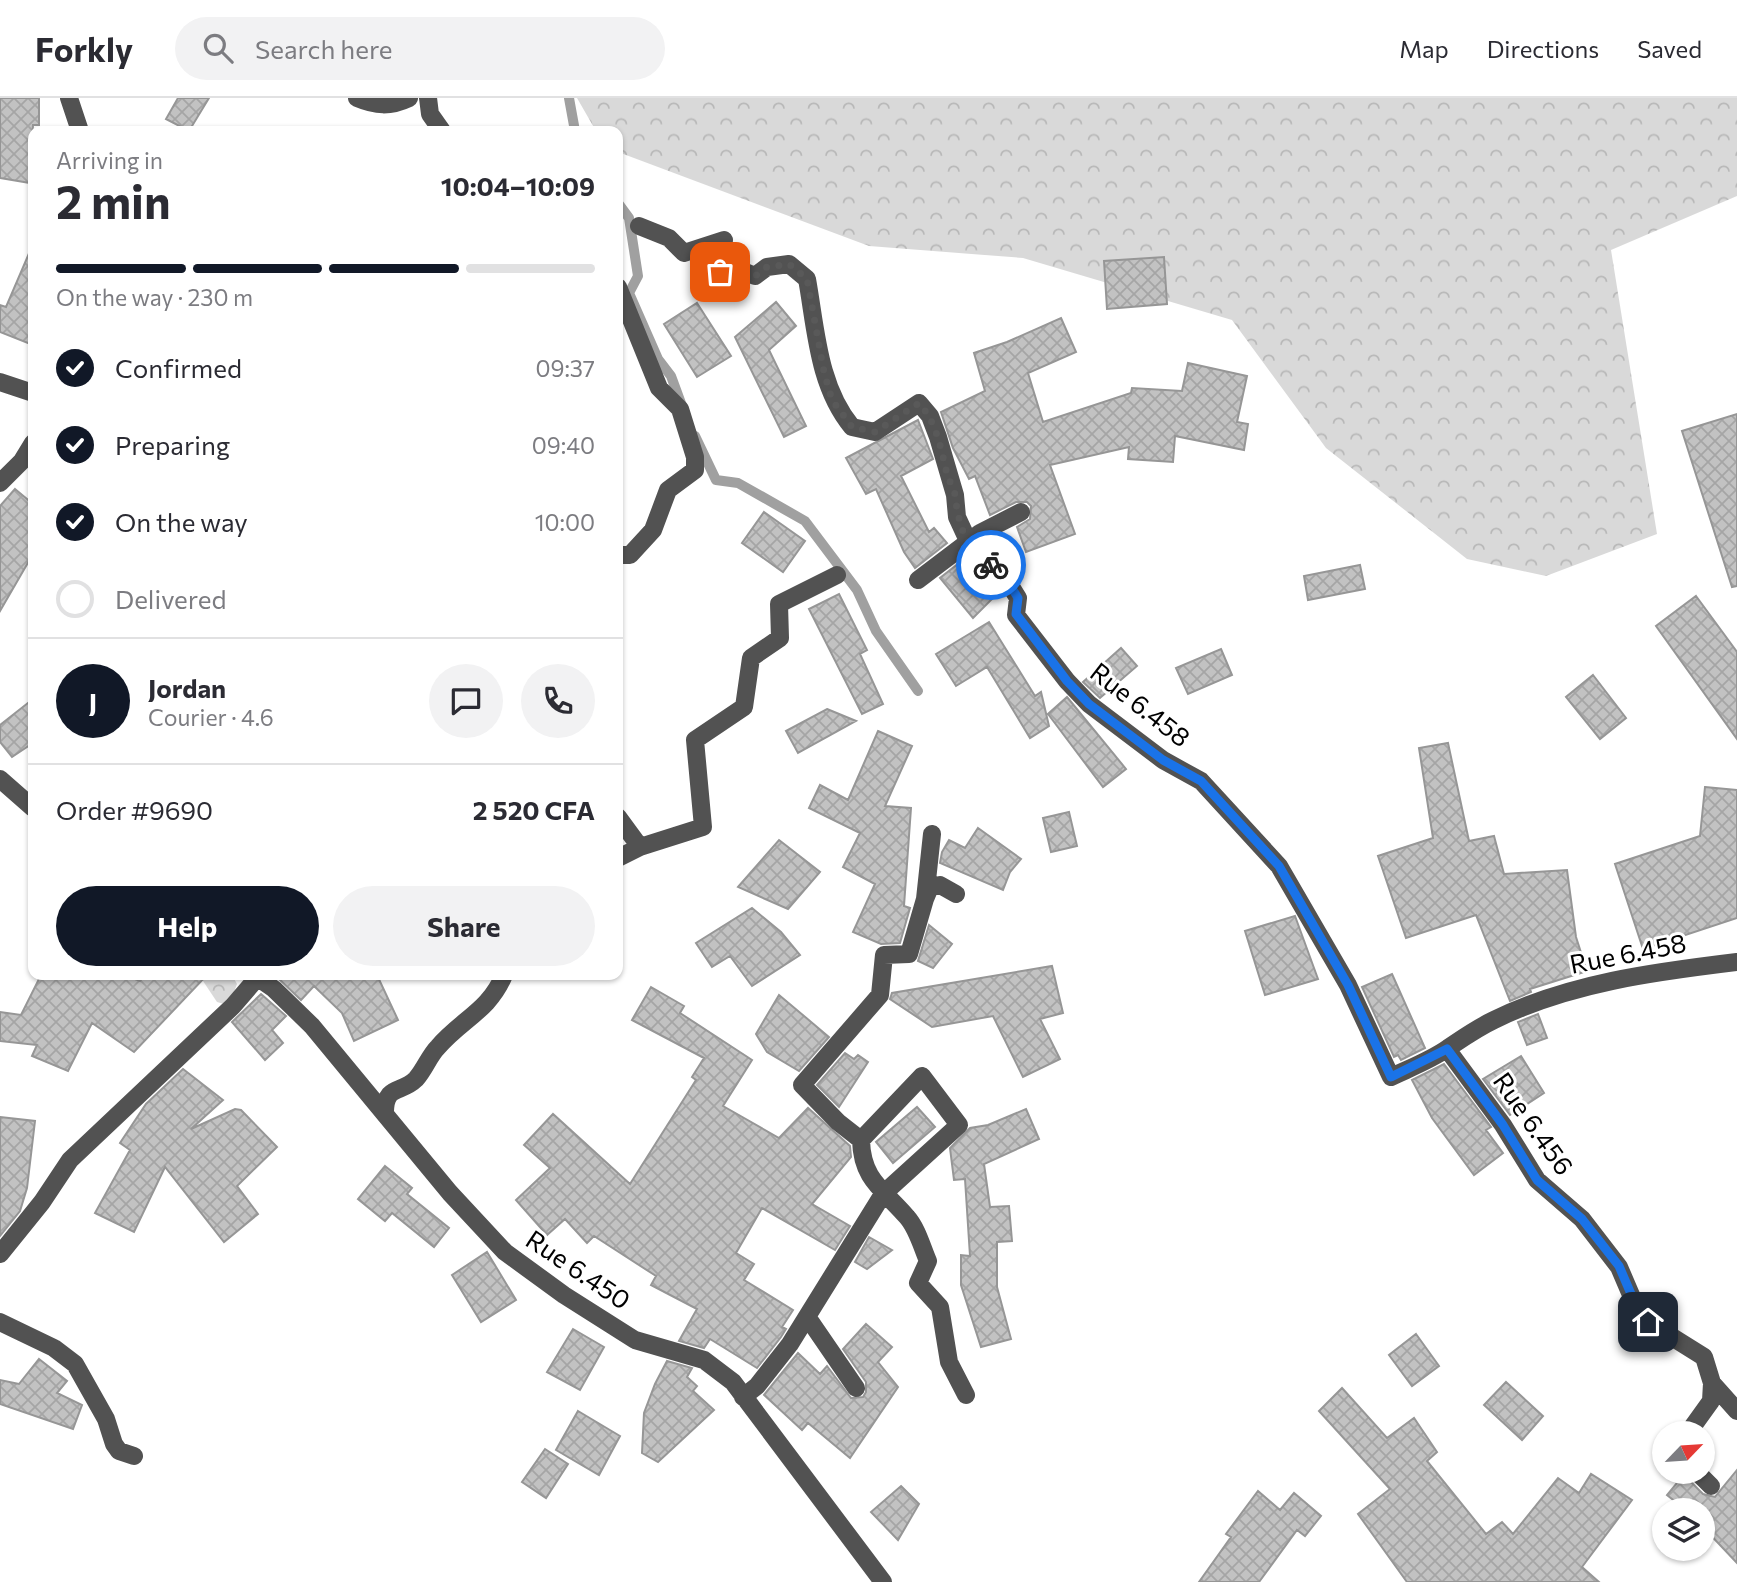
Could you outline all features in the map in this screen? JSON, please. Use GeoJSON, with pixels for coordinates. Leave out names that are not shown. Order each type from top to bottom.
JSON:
{"type":"FeatureCollection","features":[{"type":"Feature","properties":{"kind":"street"},"geometry":{"type":"LineString","coordinates":[[69,98],[78,126]]}},
{"type":"Feature","properties":{"kind":"street"},"geometry":{"type":"LineString","coordinates":[[357,98],[373,104],[387,105],[409,98]]}},
{"type":"Feature","properties":{"kind":"street"},"geometry":{"type":"LineString","coordinates":[[428,98],[430,114],[438,126]]}},
{"type":"Feature","properties":{"kind":"street","name":"Rue 6.458"},"geometry":{"type":"LineString","coordinates":[[639,226],[669,238],[684,253],[724,240],[720,272],[743,271],[755,276],[767,267],[789,264],[807,279],[824,372],[838,411],[852,427],[875,432],[919,403],[930,416],[955,495],[957,517],[969,543],[983,561],[1000,569],[1018,598],[1016,614],[1067,681],[1089,704],[1163,760],[1201,781],[1279,866],[1348,985],[1391,1077],[1447,1049],[1495,1019],[1589,986],[1672,970],[1737,962]]}},
{"type":"Feature","properties":{"kind":"street"},"geometry":{"type":"LineString","coordinates":[[623,299],[659,388],[680,409],[695,457],[695,470],[668,490],[653,530],[630,555],[623,555]]}},
{"type":"Feature","properties":{"kind":"street"},"geometry":{"type":"LineString","coordinates":[[0,382],[28,391]]}},
{"type":"Feature","properties":{"kind":"street"},"geometry":{"type":"LineString","coordinates":[[0,483],[28,451]]}},
{"type":"Feature","properties":{"kind":"street"},"geometry":{"type":"LineString","coordinates":[[918,580],[980,533],[1021,512]]}},
{"type":"Feature","properties":{"kind":"street"},"geometry":{"type":"LineString","coordinates":[[623,856],[640,847],[703,827],[695,740],[744,707],[751,658],[780,638],[779,604],[837,575]]}},
{"type":"Feature","properties":{"kind":"street"},"geometry":{"type":"LineString","coordinates":[[0,779],[28,804]]}},
{"type":"Feature","properties":{"kind":"street"},"geometry":{"type":"LineString","coordinates":[[623,824],[640,847]]}},
{"type":"Feature","properties":{"kind":"street"},"geometry":{"type":"LineString","coordinates":[[925,899],[932,834]]}},
{"type":"Feature","properties":{"kind":"street"},"geometry":{"type":"LineString","coordinates":[[861,1140],[838,1122],[803,1085],[880,995],[881,963],[884,955],[909,954],[930,887],[940,886],[957,894]]}},
{"type":"Feature","properties":{"kind":"street"},"geometry":{"type":"LineString","coordinates":[[0,1254],[42,1202],[70,1160],[223,1016],[253,980]]}},
{"type":"Feature","properties":{"kind":"street","name":"Rue 6.450"},"geometry":{"type":"LineString","coordinates":[[262,980],[312,1026],[385,1111],[450,1194],[505,1252],[564,1296],[635,1340],[704,1360],[733,1382],[883,1582]]}},
{"type":"Feature","properties":{"kind":"street"},"geometry":{"type":"LineString","coordinates":[[385,1111],[386,1100],[391,1092],[418,1076],[438,1047],[495,995],[502,980]]}},
{"type":"Feature","properties":{"kind":"street","name":"Rue 6.456"},"geometry":{"type":"LineString","coordinates":[[1447,1049],[1503,1125],[1537,1180],[1582,1219],[1619,1266],[1637,1308],[1648,1322],[1704,1357],[1712,1383],[1737,1411]]}},
{"type":"Feature","properties":{"kind":"street"},"geometry":{"type":"LineString","coordinates":[[743,1396],[757,1386],[808,1318],[883,1194],[959,1125],[922,1076],[861,1140],[862,1161],[883,1194],[909,1219],[928,1261],[918,1283],[940,1307],[949,1363],[967,1395]]}},
{"type":"Feature","properties":{"kind":"street"},"geometry":{"type":"LineString","coordinates":[[808,1318],[856,1388]]}},
{"type":"Feature","properties":{"kind":"street"},"geometry":{"type":"LineString","coordinates":[[0,1322],[54,1348],[75,1364],[106,1419],[114,1444],[120,1451],[134,1456]]}},
{"type":"Feature","properties":{"kind":"street"},"geometry":{"type":"LineString","coordinates":[[1697,1421],[1711,1401],[1712,1383]]}},
{"type":"Feature","properties":{"kind":"green space"},"geometry":{"type":"Polygon","coordinates":[[[577,98],[1737,98],[1737,196],[1611,250],[1657,534],[1546,576],[1467,559],[1326,448],[1232,320],[1023,258],[869,246],[623,154],[623,126],[593,126],[577,98]]]}},
{"type":"Feature","properties":{"kind":"green space"},"geometry":{"type":"Polygon","coordinates":[[[202,980],[235,980],[237,984],[233,995],[224,1004],[217,1002],[202,980]]]}},
{"type":"Feature","properties":{"kind":"building"},"geometry":{"type":"Polygon","coordinates":[[[0,98],[39,98],[39,125],[28,126],[28,183],[0,178],[0,98]]]}},
{"type":"Feature","properties":{"kind":"building"},"geometry":{"type":"Polygon","coordinates":[[[178,98],[209,98],[192,126],[179,126],[166,119],[178,98]]]}},
{"type":"Feature","properties":{"kind":"building"},"geometry":{"type":"Polygon","coordinates":[[[28,256],[28,343],[0,332],[0,305],[6,307],[28,256]]]}},
{"type":"Feature","properties":{"kind":"building"},"geometry":{"type":"Polygon","coordinates":[[[1164,257],[1167,304],[1107,309],[1104,261],[1164,257]]]}},
{"type":"Feature","properties":{"kind":"building"},"geometry":{"type":"Polygon","coordinates":[[[776,302],[796,326],[769,350],[806,426],[784,437],[735,337],[776,302]]]}},
{"type":"Feature","properties":{"kind":"building"},"geometry":{"type":"Polygon","coordinates":[[[697,303],[731,356],[697,377],[664,324],[697,303]]]}},
{"type":"Feature","properties":{"kind":"building"},"geometry":{"type":"Polygon","coordinates":[[[1061,318],[1076,352],[1028,373],[1043,422],[1131,393],[1132,388],[1182,391],[1188,363],[1247,376],[1237,422],[1248,424],[1244,450],[1175,436],[1173,462],[1128,459],[1129,447],[1050,465],[1075,534],[1026,552],[1017,527],[1030,519],[1031,506],[1027,502],[1016,502],[990,515],[975,476],[969,479],[953,448],[941,412],[985,391],[974,353],[1007,342],[1061,318]]]}},
{"type":"Feature","properties":{"kind":"building"},"geometry":{"type":"Polygon","coordinates":[[[1737,414],[1737,586],[1732,587],[1682,431],[1737,414]]]}},
{"type":"Feature","properties":{"kind":"building"},"geometry":{"type":"Polygon","coordinates":[[[918,420],[933,459],[901,476],[929,532],[934,528],[947,543],[915,568],[904,552],[876,489],[866,494],[846,458],[918,420]]]}},
{"type":"Feature","properties":{"kind":"building"},"geometry":{"type":"Polygon","coordinates":[[[15,489],[28,500],[28,563],[0,611],[0,506],[15,489]]]}},
{"type":"Feature","properties":{"kind":"building"},"geometry":{"type":"Polygon","coordinates":[[[764,512],[805,541],[783,572],[742,543],[764,512]]]}},
{"type":"Feature","properties":{"kind":"building"},"geometry":{"type":"Polygon","coordinates":[[[963,560],[994,597],[973,618],[940,578],[963,560]]]}},
{"type":"Feature","properties":{"kind":"building"},"geometry":{"type":"Polygon","coordinates":[[[1360,565],[1365,589],[1308,600],[1304,576],[1360,565]]]}},
{"type":"Feature","properties":{"kind":"building"},"geometry":{"type":"Polygon","coordinates":[[[839,594],[867,650],[860,654],[883,704],[862,714],[809,609],[839,594]]]}},
{"type":"Feature","properties":{"kind":"building"},"geometry":{"type":"Polygon","coordinates":[[[1696,596],[1737,652],[1737,739],[1656,626],[1696,596]]]}},
{"type":"Feature","properties":{"kind":"building"},"geometry":{"type":"Polygon","coordinates":[[[989,622],[1035,696],[1041,692],[1049,726],[1030,738],[987,667],[956,686],[936,654],[989,622]]]}},
{"type":"Feature","properties":{"kind":"building"},"geometry":{"type":"Polygon","coordinates":[[[1121,648],[1137,666],[1100,698],[1083,682],[1121,648]]]}},
{"type":"Feature","properties":{"kind":"building"},"geometry":{"type":"Polygon","coordinates":[[[1221,649],[1232,675],[1188,694],[1176,668],[1221,649]]]}},
{"type":"Feature","properties":{"kind":"building"},"geometry":{"type":"Polygon","coordinates":[[[1593,675],[1626,718],[1600,739],[1566,697],[1593,675]]]}},
{"type":"Feature","properties":{"kind":"building"},"geometry":{"type":"Polygon","coordinates":[[[1067,697],[1126,769],[1103,787],[1048,714],[1067,697]]]}},
{"type":"Feature","properties":{"kind":"building"},"geometry":{"type":"Polygon","coordinates":[[[28,703],[28,746],[12,757],[0,742],[0,725],[28,703]]]}},
{"type":"Feature","properties":{"kind":"building"},"geometry":{"type":"Polygon","coordinates":[[[827,709],[856,721],[798,753],[786,731],[827,709]]]}},
{"type":"Feature","properties":{"kind":"building"},"geometry":{"type":"Polygon","coordinates":[[[878,731],[912,746],[885,806],[911,808],[904,906],[910,908],[900,943],[881,944],[853,932],[875,884],[843,867],[860,833],[809,808],[820,785],[848,800],[878,731]]]}},
{"type":"Feature","properties":{"kind":"building"},"geometry":{"type":"Polygon","coordinates":[[[1448,743],[1469,841],[1494,836],[1504,874],[1567,870],[1576,937],[1587,971],[1530,989],[1531,992],[1510,1001],[1476,915],[1406,938],[1378,856],[1433,838],[1419,748],[1448,743]]]}},
{"type":"Feature","properties":{"kind":"building"},"geometry":{"type":"Polygon","coordinates":[[[1705,787],[1737,790],[1737,918],[1643,949],[1615,864],[1700,836],[1705,787]]]}},
{"type":"Feature","properties":{"kind":"building"},"geometry":{"type":"Polygon","coordinates":[[[1069,812],[1077,846],[1051,852],[1043,818],[1069,812]]]}},
{"type":"Feature","properties":{"kind":"building"},"geometry":{"type":"Polygon","coordinates":[[[978,828],[1021,859],[1010,872],[1003,890],[940,863],[942,852],[949,840],[965,848],[978,828]]]}},
{"type":"Feature","properties":{"kind":"building"},"geometry":{"type":"Polygon","coordinates":[[[779,840],[820,872],[788,909],[738,887],[779,840]]]}},
{"type":"Feature","properties":{"kind":"building"},"geometry":{"type":"Polygon","coordinates":[[[752,908],[781,932],[800,955],[752,986],[730,956],[712,967],[696,943],[752,908]]]}},
{"type":"Feature","properties":{"kind":"building"},"geometry":{"type":"Polygon","coordinates":[[[1295,916],[1318,979],[1265,995],[1245,931],[1295,916]]]}},
{"type":"Feature","properties":{"kind":"building"},"geometry":{"type":"Polygon","coordinates":[[[929,925],[952,944],[933,968],[918,961],[929,925]]]}},
{"type":"Feature","properties":{"kind":"building"},"geometry":{"type":"Polygon","coordinates":[[[1052,966],[1063,1013],[1040,1019],[1060,1059],[1023,1077],[993,1016],[932,1027],[890,999],[892,993],[1052,966]]]}},
{"type":"Feature","properties":{"kind":"building"},"geometry":{"type":"Polygon","coordinates":[[[1392,974],[1425,1048],[1401,1060],[1398,1055],[1394,1057],[1362,987],[1392,974]]]}},
{"type":"Feature","properties":{"kind":"building"},"geometry":{"type":"Polygon","coordinates":[[[38,980],[202,980],[134,1052],[92,1023],[68,1071],[32,1056],[37,1045],[0,1041],[0,1012],[21,1015],[38,980]]]}},
{"type":"Feature","properties":{"kind":"building"},"geometry":{"type":"Polygon","coordinates":[[[280,980],[379,980],[398,1020],[354,1041],[342,1013],[314,986],[301,1000],[280,980]]]}},
{"type":"Feature","properties":{"kind":"building"},"geometry":{"type":"Polygon","coordinates":[[[651,987],[684,1006],[680,1013],[752,1060],[723,1106],[779,1138],[808,1108],[850,1146],[851,1157],[812,1204],[850,1226],[835,1250],[762,1208],[736,1253],[754,1264],[744,1280],[793,1310],[782,1327],[786,1329],[757,1368],[710,1339],[704,1348],[679,1341],[697,1309],[651,1285],[656,1276],[594,1236],[587,1243],[565,1219],[547,1235],[516,1200],[550,1168],[524,1145],[553,1114],[630,1184],[696,1080],[692,1077],[704,1058],[632,1020],[651,987]]]}},
{"type":"Feature","properties":{"kind":"building"},"geometry":{"type":"Polygon","coordinates":[[[261,994],[286,1016],[272,1030],[283,1043],[265,1060],[232,1022],[261,994]]]}},
{"type":"Feature","properties":{"kind":"building"},"geometry":{"type":"Polygon","coordinates":[[[779,995],[829,1037],[799,1071],[767,1052],[756,1034],[779,995]]]}},
{"type":"Feature","properties":{"kind":"building"},"geometry":{"type":"Polygon","coordinates":[[[1538,1014],[1547,1038],[1527,1045],[1518,1022],[1538,1014]]]}},
{"type":"Feature","properties":{"kind":"building"},"geometry":{"type":"Polygon","coordinates":[[[845,1053],[854,1059],[858,1055],[868,1062],[839,1107],[817,1085],[845,1053]]]}},
{"type":"Feature","properties":{"kind":"building"},"geometry":{"type":"Polygon","coordinates":[[[1521,1056],[1544,1093],[1510,1115],[1483,1079],[1521,1056]]]}},
{"type":"Feature","properties":{"kind":"building"},"geometry":{"type":"Polygon","coordinates":[[[1444,1064],[1491,1127],[1486,1130],[1503,1153],[1474,1175],[1432,1118],[1412,1080],[1444,1064]]]}},
{"type":"Feature","properties":{"kind":"building"},"geometry":{"type":"Polygon","coordinates":[[[183,1069],[223,1100],[191,1129],[235,1109],[241,1110],[277,1147],[237,1186],[258,1214],[224,1242],[165,1167],[134,1232],[95,1213],[130,1150],[120,1143],[146,1104],[183,1069]]]}},
{"type":"Feature","properties":{"kind":"building"},"geometry":{"type":"Polygon","coordinates":[[[917,1107],[935,1127],[893,1163],[876,1142],[917,1107]]]}},
{"type":"Feature","properties":{"kind":"building"},"geometry":{"type":"Polygon","coordinates":[[[1026,1109],[1039,1139],[984,1164],[990,1207],[1009,1206],[1012,1241],[997,1242],[997,1287],[1011,1339],[981,1347],[961,1285],[961,1255],[970,1256],[965,1179],[954,1180],[950,1148],[970,1128],[988,1125],[1026,1109]]]}},
{"type":"Feature","properties":{"kind":"building"},"geometry":{"type":"Polygon","coordinates":[[[0,1117],[35,1121],[27,1188],[20,1211],[0,1236],[0,1117]]]}},
{"type":"Feature","properties":{"kind":"building"},"geometry":{"type":"Polygon","coordinates":[[[385,1166],[412,1188],[407,1194],[449,1228],[434,1247],[392,1213],[385,1221],[358,1199],[385,1166]]]}},
{"type":"Feature","properties":{"kind":"building"},"geometry":{"type":"Polygon","coordinates":[[[869,1237],[892,1250],[867,1269],[855,1262],[869,1237]]]}},
{"type":"Feature","properties":{"kind":"building"},"geometry":{"type":"Polygon","coordinates":[[[487,1252],[516,1300],[481,1322],[452,1275],[487,1252]]]}},
{"type":"Feature","properties":{"kind":"building"},"geometry":{"type":"Polygon","coordinates":[[[866,1324],[892,1347],[878,1362],[898,1387],[850,1458],[808,1423],[802,1430],[764,1395],[798,1353],[820,1374],[827,1366],[851,1398],[863,1397],[866,1382],[843,1349],[866,1324]]]}},
{"type":"Feature","properties":{"kind":"building"},"geometry":{"type":"Polygon","coordinates":[[[573,1329],[604,1347],[580,1390],[547,1372],[573,1329]]]}},
{"type":"Feature","properties":{"kind":"building"},"geometry":{"type":"Polygon","coordinates":[[[1416,1334],[1439,1366],[1412,1386],[1389,1355],[1416,1334]]]}},
{"type":"Feature","properties":{"kind":"building"},"geometry":{"type":"Polygon","coordinates":[[[39,1359],[67,1381],[57,1393],[82,1405],[73,1429],[0,1404],[0,1380],[19,1384],[39,1359]]]}},
{"type":"Feature","properties":{"kind":"building"},"geometry":{"type":"Polygon","coordinates":[[[667,1361],[692,1368],[687,1377],[697,1386],[693,1391],[714,1410],[658,1462],[642,1453],[644,1413],[667,1361]]]}},
{"type":"Feature","properties":{"kind":"building"},"geometry":{"type":"Polygon","coordinates":[[[1506,1382],[1543,1416],[1522,1440],[1484,1405],[1506,1382]]]}},
{"type":"Feature","properties":{"kind":"building"},"geometry":{"type":"Polygon","coordinates":[[[1342,1388],[1387,1438],[1414,1418],[1437,1452],[1427,1461],[1486,1534],[1502,1522],[1513,1534],[1558,1478],[1579,1493],[1591,1474],[1632,1500],[1582,1567],[1599,1582],[1407,1582],[1358,1514],[1390,1489],[1319,1411],[1342,1388]]]}},
{"type":"Feature","properties":{"kind":"building"},"geometry":{"type":"Polygon","coordinates":[[[578,1411],[620,1436],[599,1475],[556,1450],[578,1411]]]}},
{"type":"Feature","properties":{"kind":"building"},"geometry":{"type":"Polygon","coordinates":[[[545,1449],[568,1464],[546,1498],[522,1482],[545,1449]]]}},
{"type":"Feature","properties":{"kind":"building"},"geometry":{"type":"Polygon","coordinates":[[[1737,1470],[1737,1563],[1715,1540],[1715,1498],[1671,1498],[1667,1495],[1676,1484],[1693,1484],[1703,1494],[1715,1497],[1737,1470]]]}},
{"type":"Feature","properties":{"kind":"building"},"geometry":{"type":"Polygon","coordinates":[[[901,1486],[919,1504],[898,1540],[871,1512],[901,1486]]]}},
{"type":"Feature","properties":{"kind":"building"},"geometry":{"type":"Polygon","coordinates":[[[1258,1491],[1280,1510],[1294,1493],[1321,1516],[1305,1536],[1297,1530],[1259,1582],[1199,1582],[1231,1537],[1226,1534],[1258,1491]]]}},
{"type":"Feature","properties":{"kind":"waterway"},"geometry":{"type":"LineString","coordinates":[[569,98],[574,126]]}},
{"type":"Feature","properties":{"kind":"waterway"},"geometry":{"type":"LineString","coordinates":[[623,210],[629,218],[638,276],[629,293],[658,359],[671,376],[682,406]]}},
{"type":"Feature","properties":{"kind":"waterway"},"geometry":{"type":"LineString","coordinates":[[695,436],[716,480],[738,483],[805,521],[857,590],[876,631],[918,691]]}},
{"type":"Feature","properties":{"kind":"way so far"},"geometry":{"type":"LineString","coordinates":[[720,272],[743,271],[755,276],[767,267],[789,264],[807,279],[824,372],[838,411],[852,427],[864,432],[868,429],[875,432],[919,403],[930,416],[938,436],[955,495],[957,517],[969,543],[983,561],[991,565]]}},
{"type":"Feature","properties":{"kind":"route"},"geometry":{"type":"LineString","coordinates":[[991,565],[1000,569],[1018,598],[1016,614],[1067,681],[1089,704],[1163,760],[1201,781],[1219,797],[1233,817],[1279,866],[1348,985],[1391,1077],[1447,1049],[1503,1125],[1537,1180],[1552,1196],[1582,1219],[1619,1266],[1637,1308],[1648,1322]]}}]}
